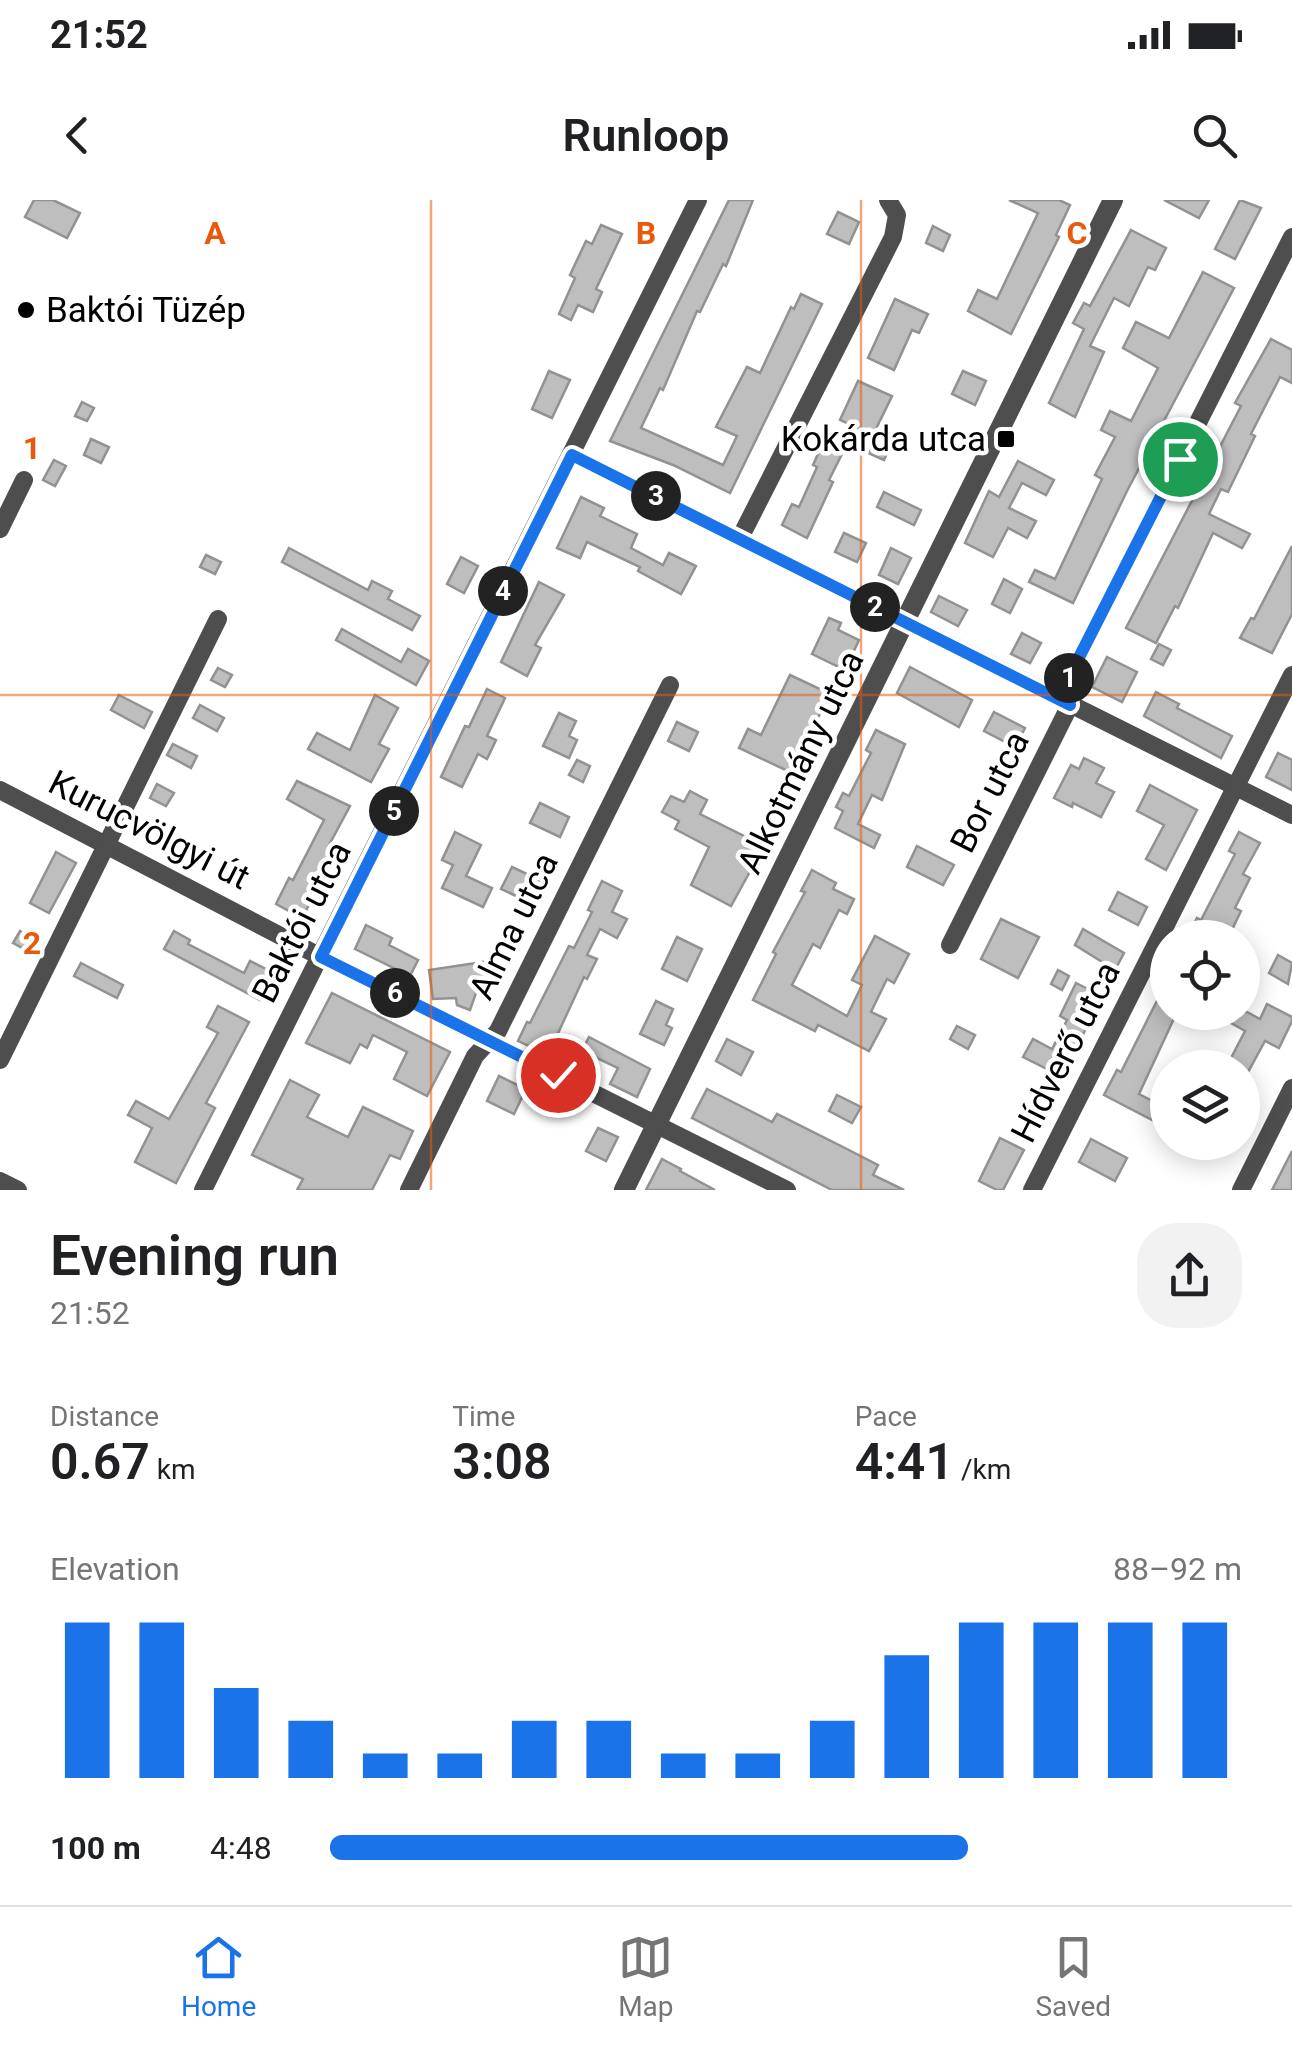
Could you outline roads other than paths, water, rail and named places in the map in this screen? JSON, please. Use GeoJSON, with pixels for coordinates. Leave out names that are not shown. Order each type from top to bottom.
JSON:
{"type":"FeatureCollection","features":[{"type":"Feature","properties":{"kind":"street","name":"Baktói utca"},"geometry":{"type":"LineString","coordinates":[[203,1190],[698,200]]}},
{"type":"Feature","properties":{"kind":"street"},"geometry":{"type":"LineString","coordinates":[[740,538],[892,237],[897,214],[888,200]]}},
{"type":"Feature","properties":{"kind":"street","name":"Alkotmány utca"},"geometry":{"type":"LineString","coordinates":[[624,1190],[1113,200]]}},
{"type":"Feature","properties":{"kind":"street","name":"Bor utca"},"geometry":{"type":"LineString","coordinates":[[950,946],[1070,705],[1067,681],[1292,236]]}},
{"type":"Feature","properties":{"kind":"street"},"geometry":{"type":"LineString","coordinates":[[572,455],[1292,814]]}},
{"type":"Feature","properties":{"kind":"street"},"geometry":{"type":"LineString","coordinates":[[0,530],[24,480]]}},
{"type":"Feature","properties":{"kind":"street"},"geometry":{"type":"LineString","coordinates":[[0,1060],[218,619]]}},
{"type":"Feature","properties":{"kind":"street","name":"Hídverő utca"},"geometry":{"type":"LineString","coordinates":[[1032,1190],[1292,675]]}},
{"type":"Feature","properties":{"kind":"street","name":"Alma utca"},"geometry":{"type":"LineString","coordinates":[[410,1190],[475,1056],[498,1032],[670,685]]}},
{"type":"Feature","properties":{"kind":"street","name":"Kurucvölgyi út"},"geometry":{"type":"LineString","coordinates":[[0,790],[321,957],[787,1190]]}},
{"type":"Feature","properties":{"kind":"street"},"geometry":{"type":"LineString","coordinates":[[1241,1190],[1292,1088]]}},
{"type":"Feature","properties":{"kind":"street"},"geometry":{"type":"LineString","coordinates":[[0,1181],[18,1190]]}},
{"type":"Feature","properties":{"kind":"place","name":"Baktói Tüzép"},"geometry":{"type":"Point","coordinates":[26,310]}},
{"type":"Feature","properties":{"kind":"place","name":"Kokárda utca"},"geometry":{"type":"Point","coordinates":[1006,439]}}]}
